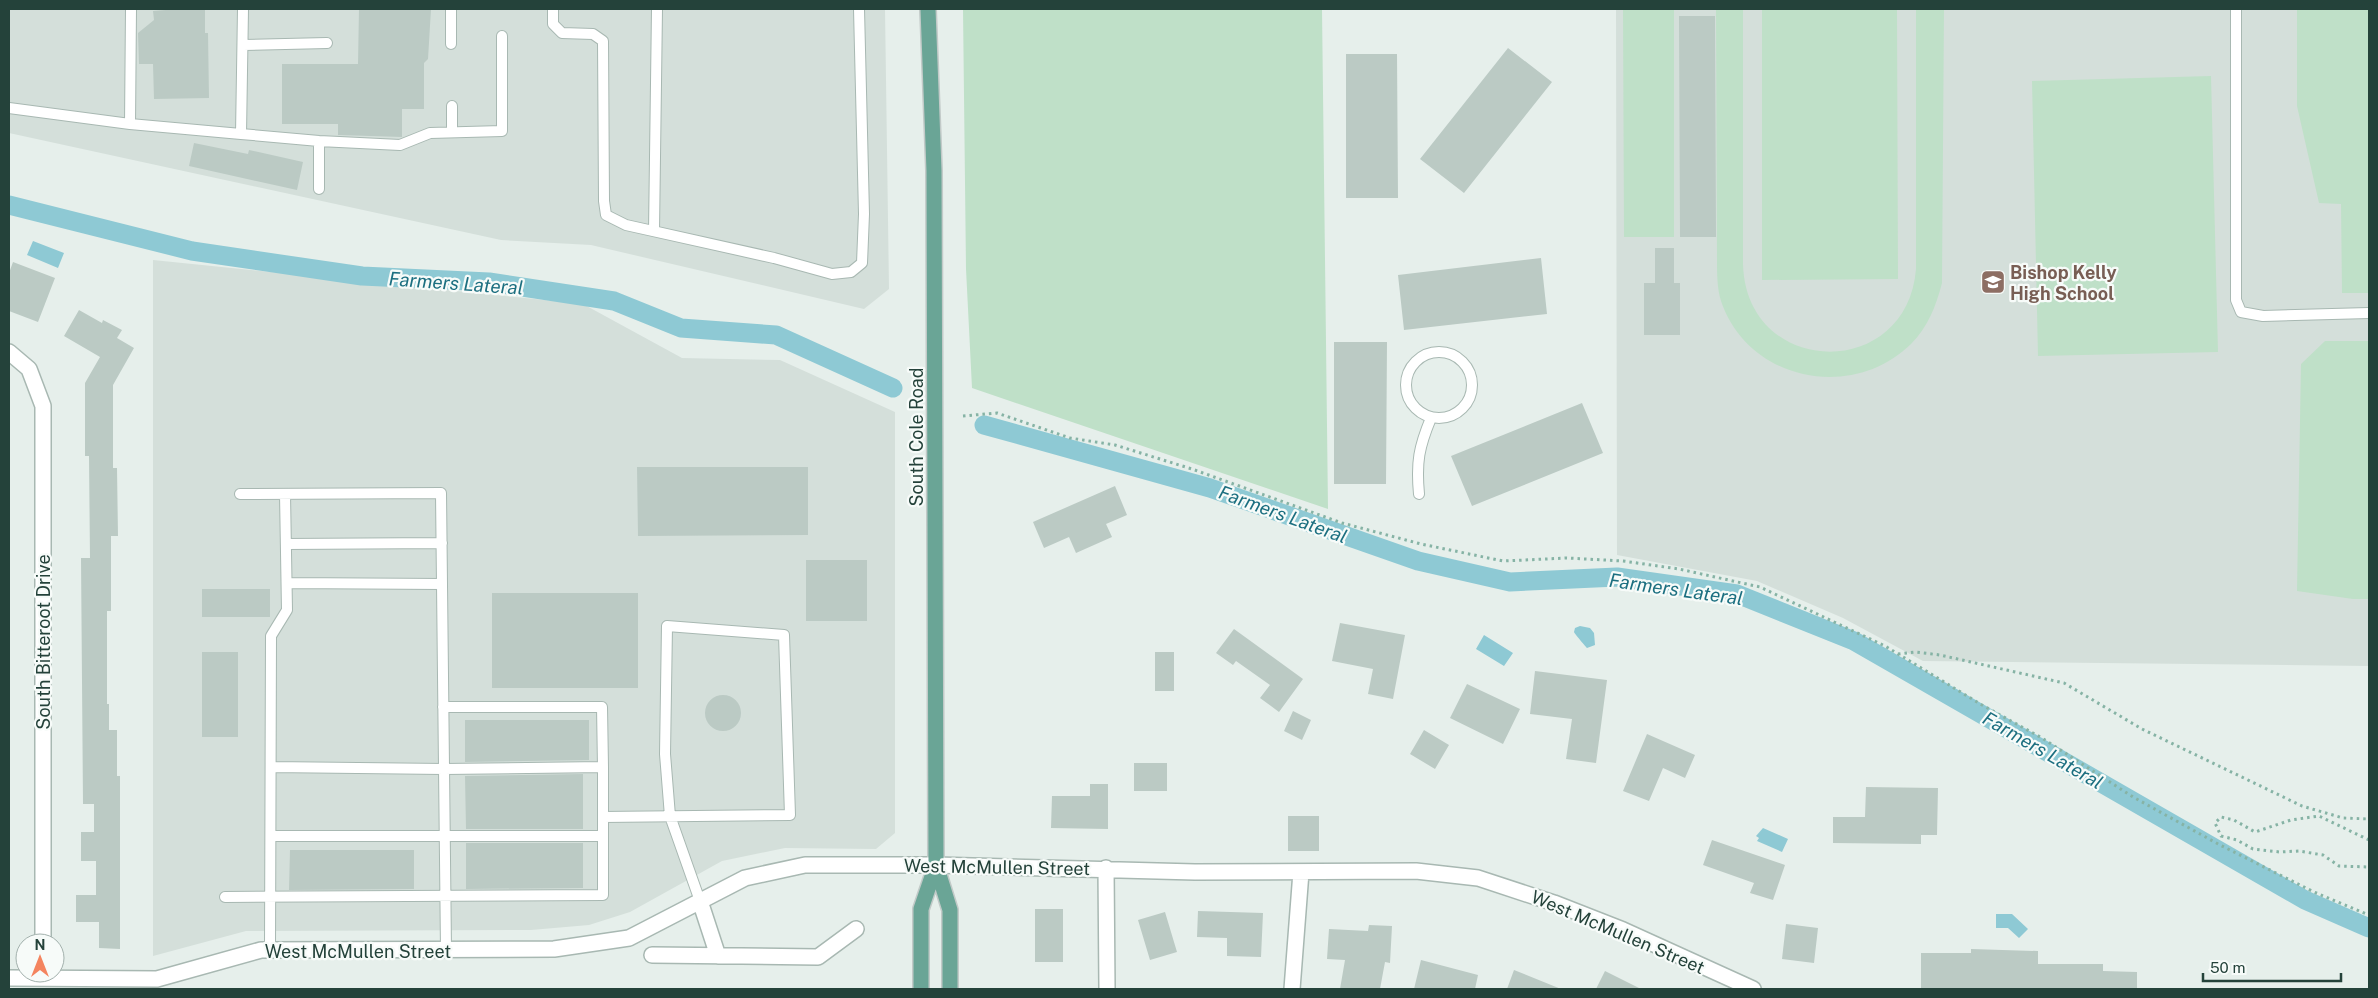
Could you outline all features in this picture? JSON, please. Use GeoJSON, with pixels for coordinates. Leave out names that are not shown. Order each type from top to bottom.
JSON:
{"type":"FeatureCollection","features":[{"type":"Feature","properties":{"kind":"main road","name":"South Cole Road"},"geometry":{"type":"LineString","coordinates":[[928,9],[934,171],[936,865],[950,910],[950,989]]}},
{"type":"Feature","properties":{"kind":"main road","name":"South Cole Road"},"geometry":{"type":"LineString","coordinates":[[921,989],[921,909],[936,865]]}},
{"type":"Feature","properties":{"kind":"street","name":"South Bitteroot Drive"},"geometry":{"type":"LineString","coordinates":[[9,352],[29,369],[43,406],[43,933]]}},
{"type":"Feature","properties":{"kind":"street","name":"West McMullen Street"},"geometry":{"type":"LineString","coordinates":[[65,977],[156,979],[261,950],[554,949],[629,938],[745,878],[805,865],[936,865],[1106,868],[1196,872],[1416,871],[1478,878],[1554,903],[1614,927],[1753,989]]}},
{"type":"Feature","properties":{"kind":"street"},"geometry":{"type":"LineString","coordinates":[[1106,868],[1107,989]]}},
{"type":"Feature","properties":{"kind":"street"},"geometry":{"type":"LineString","coordinates":[[1292,989],[1301,872]]}},
{"type":"Feature","properties":{"kind":"street"},"geometry":{"type":"LineString","coordinates":[[700,901],[718,956]]}},
{"type":"Feature","properties":{"kind":"street"},"geometry":{"type":"LineString","coordinates":[[652,955],[818,957],[856,929]]}},
{"type":"Feature","properties":{"kind":"lane"},"geometry":{"type":"LineString","coordinates":[[130,124],[131,9]]}},
{"type":"Feature","properties":{"kind":"lane"},"geometry":{"type":"LineString","coordinates":[[241,134],[243,9]]}},
{"type":"Feature","properties":{"kind":"lane"},"geometry":{"type":"LineString","coordinates":[[451,9],[451,44]]}},
{"type":"Feature","properties":{"kind":"lane"},"geometry":{"type":"LineString","coordinates":[[553,9],[553,24],[562,33],[594,34],[603,40],[604,201],[606,215],[626,225],[774,258],[832,274],[851,272],[862,264],[864,214],[859,9]]}},
{"type":"Feature","properties":{"kind":"lane"},"geometry":{"type":"LineString","coordinates":[[654,231],[657,9]]}},
{"type":"Feature","properties":{"kind":"lane"},"geometry":{"type":"LineString","coordinates":[[2236,9],[2236,300],[2241,312],[2263,316],[2369,313]]}},
{"type":"Feature","properties":{"kind":"lane"},"geometry":{"type":"LineString","coordinates":[[9,108],[130,124],[319,141],[400,145],[430,133],[502,131],[502,36]]}},
{"type":"Feature","properties":{"kind":"lane"},"geometry":{"type":"LineString","coordinates":[[243,45],[328,43]]}},
{"type":"Feature","properties":{"kind":"lane"},"geometry":{"type":"LineString","coordinates":[[452,106],[452,131]]}},
{"type":"Feature","properties":{"kind":"lane"},"geometry":{"type":"LineString","coordinates":[[319,141],[319,189]]}},
{"type":"Feature","properties":{"kind":"lane"},"geometry":{"type":"LineString","coordinates":[[1446,353],[1455,356],[1468,370],[1472,389],[1470,398],[1458,412],[1440,418],[1431,418],[1415,409],[1409,401],[1406,393],[1407,374],[1418,359],[1426,354],[1446,353]]}},
{"type":"Feature","properties":{"kind":"lane"},"geometry":{"type":"LineString","coordinates":[[1419,494],[1416,466],[1422,440],[1431,418]]}},
{"type":"Feature","properties":{"kind":"lane"},"geometry":{"type":"LineString","coordinates":[[240,494],[441,493],[446,950]]}},
{"type":"Feature","properties":{"kind":"lane"},"geometry":{"type":"LineString","coordinates":[[270,950],[271,636],[287,610],[285,494]]}},
{"type":"Feature","properties":{"kind":"lane"},"geometry":{"type":"LineString","coordinates":[[286,544],[442,543]]}},
{"type":"Feature","properties":{"kind":"lane"},"geometry":{"type":"LineString","coordinates":[[287,583],[442,584]]}},
{"type":"Feature","properties":{"kind":"lane"},"geometry":{"type":"LineString","coordinates":[[603,817],[670,816],[790,815],[784,635],[667,626],[665,754],[670,816],[700,901]]}},
{"type":"Feature","properties":{"kind":"lane"},"geometry":{"type":"LineString","coordinates":[[225,897],[603,895],[602,707],[443,707]]}},
{"type":"Feature","properties":{"kind":"lane"},"geometry":{"type":"LineString","coordinates":[[271,767],[444,769],[603,767]]}},
{"type":"Feature","properties":{"kind":"lane"},"geometry":{"type":"LineString","coordinates":[[271,836],[604,836]]}},
{"type":"Feature","properties":{"kind":"path"},"geometry":{"type":"LineString","coordinates":[[963,416],[997,413],[1070,438],[1115,445],[1192,469],[1342,523],[1421,544],[1503,560],[1567,558],[1642,564],[1679,569],[1760,587],[1847,627],[1898,654],[2042,738],[2133,797],[2185,826],[2314,892],[2369,915]]}},
{"type":"Feature","properties":{"kind":"path"},"geometry":{"type":"LineString","coordinates":[[1898,654],[1916,652],[1940,655],[2064,683],[2142,729],[2302,806],[2343,818],[2369,819]]}},
{"type":"Feature","properties":{"kind":"path"},"geometry":{"type":"LineString","coordinates":[[2369,840],[2318,816],[2291,820],[2255,832],[2234,820],[2221,817],[2215,823],[2221,836],[2237,840],[2253,849],[2280,852],[2299,851],[2323,856],[2340,866],[2369,867]]}},
{"type":"Feature","properties":{"kind":"shaded area"},"geometry":{"type":"Polygon","coordinates":[[[9,9],[885,9],[889,289],[864,309],[591,245],[501,240],[9,133],[9,9]]]}},
{"type":"Feature","properties":{"kind":"shaded area","name":"Bishop Kelly High School"},"geometry":{"type":"Polygon","coordinates":[[[1616,9],[2369,9],[2369,666],[1923,661],[1843,618],[1757,581],[1617,555],[1616,9]]]}},
{"type":"Feature","properties":{"kind":"shaded area"},"geometry":{"type":"Polygon","coordinates":[[[153,260],[583,304],[682,358],[780,360],[895,412],[895,833],[876,849],[785,848],[722,861],[630,912],[589,925],[531,930],[246,931],[153,956],[153,260]]]}},
{"type":"Feature","properties":{"kind":"green space"},"geometry":{"type":"Polygon","coordinates":[[[963,9],[1322,9],[1328,509],[972,388],[966,269],[963,9]]]}},
{"type":"Feature","properties":{"kind":"green space"},"geometry":{"type":"Polygon","coordinates":[[[1623,9],[1674,9],[1674,237],[1624,237],[1623,9]]]}},
{"type":"Feature","properties":{"kind":"green space"},"geometry":{"type":"Polygon","coordinates":[[[1716,9],[1743,9],[1743,264],[1751,302],[1770,329],[1797,345],[1827,352],[1858,347],[1886,332],[1906,306],[1916,269],[1916,9],[1944,9],[1942,283],[1934,308],[1922,331],[1911,344],[1887,362],[1860,373],[1832,377],[1804,374],[1777,365],[1754,350],[1734,328],[1721,301],[1717,270],[1716,9]]]}},
{"type":"Feature","properties":{"kind":"green space"},"geometry":{"type":"Polygon","coordinates":[[[1762,9],[1897,9],[1898,279],[1762,280],[1762,9]]]}},
{"type":"Feature","properties":{"kind":"green space"},"geometry":{"type":"Polygon","coordinates":[[[2297,9],[2369,9],[2369,293],[2342,293],[2341,204],[2319,203],[2297,106],[2297,9]]]}},
{"type":"Feature","properties":{"kind":"green space"},"geometry":{"type":"Polygon","coordinates":[[[2211,76],[2218,352],[2038,356],[2032,81],[2211,76]]]}},
{"type":"Feature","properties":{"kind":"green space"},"geometry":{"type":"Polygon","coordinates":[[[2325,341],[2369,341],[2369,599],[2353,599],[2297,591],[2301,364],[2325,341]]]}},
{"type":"Feature","properties":{"kind":"water"},"geometry":{"type":"Polygon","coordinates":[[[33,241],[64,253],[58,268],[27,255],[33,241]]]}},
{"type":"Feature","properties":{"kind":"water"},"geometry":{"type":"Polygon","coordinates":[[[1580,626],[1590,628],[1594,633],[1595,645],[1587,648],[1576,635],[1574,632],[1575,628],[1580,626]]]}},
{"type":"Feature","properties":{"kind":"water"},"geometry":{"type":"Polygon","coordinates":[[[1484,635],[1513,653],[1504,666],[1476,649],[1484,635]]]}},
{"type":"Feature","properties":{"kind":"water"},"geometry":{"type":"Polygon","coordinates":[[[1763,828],[1788,839],[1782,852],[1757,841],[1759,838],[1756,836],[1763,828]]]}},
{"type":"Feature","properties":{"kind":"water"},"geometry":{"type":"Polygon","coordinates":[[[1996,914],[2012,914],[2028,929],[2019,938],[2008,928],[1996,928],[1996,914]]]}},
{"type":"Feature","properties":{"kind":"building"},"geometry":{"type":"Polygon","coordinates":[[[205,9],[205,33],[208,33],[209,98],[154,99],[153,64],[139,64],[138,33],[154,20],[153,11],[205,9]]]}},
{"type":"Feature","properties":{"kind":"building"},"geometry":{"type":"Polygon","coordinates":[[[359,9],[431,9],[428,59],[424,63],[424,109],[402,109],[402,137],[338,135],[338,124],[282,124],[282,64],[358,64],[359,9]]]}},
{"type":"Feature","properties":{"kind":"building"},"geometry":{"type":"Polygon","coordinates":[[[1679,16],[1715,16],[1716,237],[1680,237],[1679,16]]]}},
{"type":"Feature","properties":{"kind":"building"},"geometry":{"type":"Polygon","coordinates":[[[1508,48],[1552,82],[1464,193],[1420,159],[1508,48]]]}},
{"type":"Feature","properties":{"kind":"building"},"geometry":{"type":"Polygon","coordinates":[[[1346,54],[1397,54],[1398,198],[1346,198],[1346,54]]]}},
{"type":"Feature","properties":{"kind":"building"},"geometry":{"type":"Polygon","coordinates":[[[194,143],[248,154],[249,150],[303,162],[297,190],[189,166],[194,143]]]}},
{"type":"Feature","properties":{"kind":"building"},"geometry":{"type":"Polygon","coordinates":[[[1655,248],[1674,248],[1674,283],[1680,283],[1680,335],[1644,335],[1644,283],[1655,283],[1655,248]]]}},
{"type":"Feature","properties":{"kind":"building"},"geometry":{"type":"Polygon","coordinates":[[[1541,258],[1547,314],[1404,330],[1398,275],[1541,258]]]}},
{"type":"Feature","properties":{"kind":"building"},"geometry":{"type":"Polygon","coordinates":[[[13,262],[55,278],[38,322],[9,311],[9,273],[13,262]]]}},
{"type":"Feature","properties":{"kind":"building"},"geometry":{"type":"Polygon","coordinates":[[[79,310],[102,323],[103,320],[122,330],[117,338],[134,348],[113,385],[113,468],[117,468],[118,536],[111,536],[111,611],[107,611],[107,704],[109,704],[109,730],[117,730],[117,776],[120,776],[120,949],[99,948],[99,922],[76,922],[76,895],[96,895],[96,861],[81,861],[81,832],[94,832],[94,804],[83,804],[81,558],[90,558],[89,456],[85,456],[85,383],[100,357],[64,336],[79,310]]]}},
{"type":"Feature","properties":{"kind":"building"},"geometry":{"type":"Polygon","coordinates":[[[1334,342],[1387,342],[1386,484],[1334,484],[1334,342]]]}},
{"type":"Feature","properties":{"kind":"building"},"geometry":{"type":"Polygon","coordinates":[[[1582,403],[1603,453],[1472,506],[1451,456],[1582,403]]]}},
{"type":"Feature","properties":{"kind":"building"},"geometry":{"type":"Polygon","coordinates":[[[637,467],[808,467],[808,535],[638,536],[637,467]]]}},
{"type":"Feature","properties":{"kind":"building"},"geometry":{"type":"Polygon","coordinates":[[[1115,486],[1127,515],[1106,524],[1112,537],[1076,553],[1069,537],[1044,548],[1033,522],[1115,486]]]}},
{"type":"Feature","properties":{"kind":"building"},"geometry":{"type":"Polygon","coordinates":[[[806,560],[867,560],[867,621],[806,621],[806,560]]]}},
{"type":"Feature","properties":{"kind":"building"},"geometry":{"type":"Polygon","coordinates":[[[202,589],[270,589],[270,617],[202,617],[202,589]]]}},
{"type":"Feature","properties":{"kind":"building"},"geometry":{"type":"Polygon","coordinates":[[[492,593],[638,593],[638,688],[492,688],[492,593]]]}},
{"type":"Feature","properties":{"kind":"building"},"geometry":{"type":"Polygon","coordinates":[[[1340,623],[1405,635],[1393,699],[1368,694],[1373,669],[1332,661],[1340,623]]]}},
{"type":"Feature","properties":{"kind":"building"},"geometry":{"type":"Polygon","coordinates":[[[1234,629],[1303,679],[1279,712],[1260,698],[1270,685],[1236,661],[1233,665],[1216,653],[1234,629]]]}},
{"type":"Feature","properties":{"kind":"building"},"geometry":{"type":"Polygon","coordinates":[[[202,652],[238,652],[238,737],[202,737],[202,652]]]}},
{"type":"Feature","properties":{"kind":"building"},"geometry":{"type":"Polygon","coordinates":[[[1155,652],[1174,652],[1174,691],[1155,691],[1155,652]]]}},
{"type":"Feature","properties":{"kind":"building"},"geometry":{"type":"Polygon","coordinates":[[[1535,671],[1607,680],[1596,763],[1566,759],[1572,719],[1530,714],[1535,671]]]}},
{"type":"Feature","properties":{"kind":"building"},"geometry":{"type":"Polygon","coordinates":[[[1467,684],[1520,709],[1503,744],[1450,718],[1467,684]]]}},
{"type":"Feature","properties":{"kind":"building"},"geometry":{"type":"Polygon","coordinates":[[[723,695],[730,696],[736,700],[740,706],[740,720],[736,726],[730,730],[723,731],[716,730],[710,726],[706,720],[705,713],[706,706],[710,700],[716,696],[723,695]]]}},
{"type":"Feature","properties":{"kind":"building"},"geometry":{"type":"Polygon","coordinates":[[[1293,711],[1311,720],[1302,740],[1284,731],[1293,711]]]}},
{"type":"Feature","properties":{"kind":"building"},"geometry":{"type":"Polygon","coordinates":[[[465,720],[589,720],[589,760],[465,762],[465,720]]]}},
{"type":"Feature","properties":{"kind":"building"},"geometry":{"type":"Polygon","coordinates":[[[1424,730],[1449,745],[1435,769],[1410,754],[1424,730]]]}},
{"type":"Feature","properties":{"kind":"building"},"geometry":{"type":"Polygon","coordinates":[[[1647,734],[1695,755],[1685,778],[1663,768],[1649,801],[1623,791],[1647,734]]]}},
{"type":"Feature","properties":{"kind":"building"},"geometry":{"type":"Polygon","coordinates":[[[1134,763],[1167,763],[1167,791],[1134,791],[1134,763]]]}},
{"type":"Feature","properties":{"kind":"building"},"geometry":{"type":"Polygon","coordinates":[[[583,774],[583,829],[466,829],[465,776],[583,774]]]}},
{"type":"Feature","properties":{"kind":"building"},"geometry":{"type":"Polygon","coordinates":[[[1090,784],[1108,784],[1108,829],[1051,828],[1052,796],[1090,796],[1090,784]]]}},
{"type":"Feature","properties":{"kind":"building"},"geometry":{"type":"Polygon","coordinates":[[[1866,787],[1938,788],[1937,835],[1921,835],[1921,844],[1833,843],[1833,817],[1865,817],[1866,787]]]}},
{"type":"Feature","properties":{"kind":"building"},"geometry":{"type":"Polygon","coordinates":[[[1288,816],[1319,816],[1319,851],[1288,851],[1288,816]]]}},
{"type":"Feature","properties":{"kind":"building"},"geometry":{"type":"Polygon","coordinates":[[[1712,840],[1785,865],[1773,900],[1750,893],[1754,883],[1703,865],[1712,840]]]}},
{"type":"Feature","properties":{"kind":"building"},"geometry":{"type":"Polygon","coordinates":[[[466,843],[583,843],[583,888],[466,889],[466,843]]]}},
{"type":"Feature","properties":{"kind":"building"},"geometry":{"type":"Polygon","coordinates":[[[290,850],[414,850],[414,889],[289,890],[290,850]]]}},
{"type":"Feature","properties":{"kind":"building"},"geometry":{"type":"Polygon","coordinates":[[[1035,909],[1063,909],[1063,962],[1035,962],[1035,909]]]}},
{"type":"Feature","properties":{"kind":"building"},"geometry":{"type":"Polygon","coordinates":[[[1198,911],[1263,913],[1261,957],[1227,956],[1227,938],[1197,937],[1198,911]]]}},
{"type":"Feature","properties":{"kind":"building"},"geometry":{"type":"Polygon","coordinates":[[[1165,912],[1177,952],[1150,960],[1138,920],[1165,912]]]}},
{"type":"Feature","properties":{"kind":"building"},"geometry":{"type":"Polygon","coordinates":[[[1786,924],[1818,928],[1814,963],[1782,959],[1786,924]]]}},
{"type":"Feature","properties":{"kind":"building"},"geometry":{"type":"Polygon","coordinates":[[[1369,925],[1392,926],[1390,963],[1385,962],[1380,989],[1340,989],[1345,960],[1327,959],[1329,929],[1368,931],[1369,925]]]}},
{"type":"Feature","properties":{"kind":"building"},"geometry":{"type":"Polygon","coordinates":[[[1971,949],[2038,951],[2038,964],[2103,964],[2103,971],[2137,972],[2137,989],[1921,989],[1921,953],[1971,953],[1971,949]]]}},
{"type":"Feature","properties":{"kind":"building"},"geometry":{"type":"Polygon","coordinates":[[[1421,960],[1478,975],[1475,989],[1414,989],[1421,960]]]}},
{"type":"Feature","properties":{"kind":"building"},"geometry":{"type":"Polygon","coordinates":[[[1514,970],[1561,989],[1507,989],[1514,970]]]}},
{"type":"Feature","properties":{"kind":"building"},"geometry":{"type":"Polygon","coordinates":[[[1605,971],[1641,989],[1596,989],[1605,971]]]}},
{"type":"Feature","properties":{"kind":"waterway","name":"Farmers Lateral"},"geometry":{"type":"LineString","coordinates":[[9,205],[192,251],[362,276],[489,282],[614,301],[681,328],[776,335],[893,388]]}},
{"type":"Feature","properties":{"kind":"waterway","name":"Farmers Lateral"},"geometry":{"type":"LineString","coordinates":[[984,425],[1210,488],[1418,561],[1510,582],[1617,577],[1737,594],[1854,641],[2305,900],[2369,928]]}},
{"type":"Feature","properties":{"kind":"place","name":"Bishop Kelly High School"},"geometry":{"type":"Point","coordinates":[1993,282]}}]}
